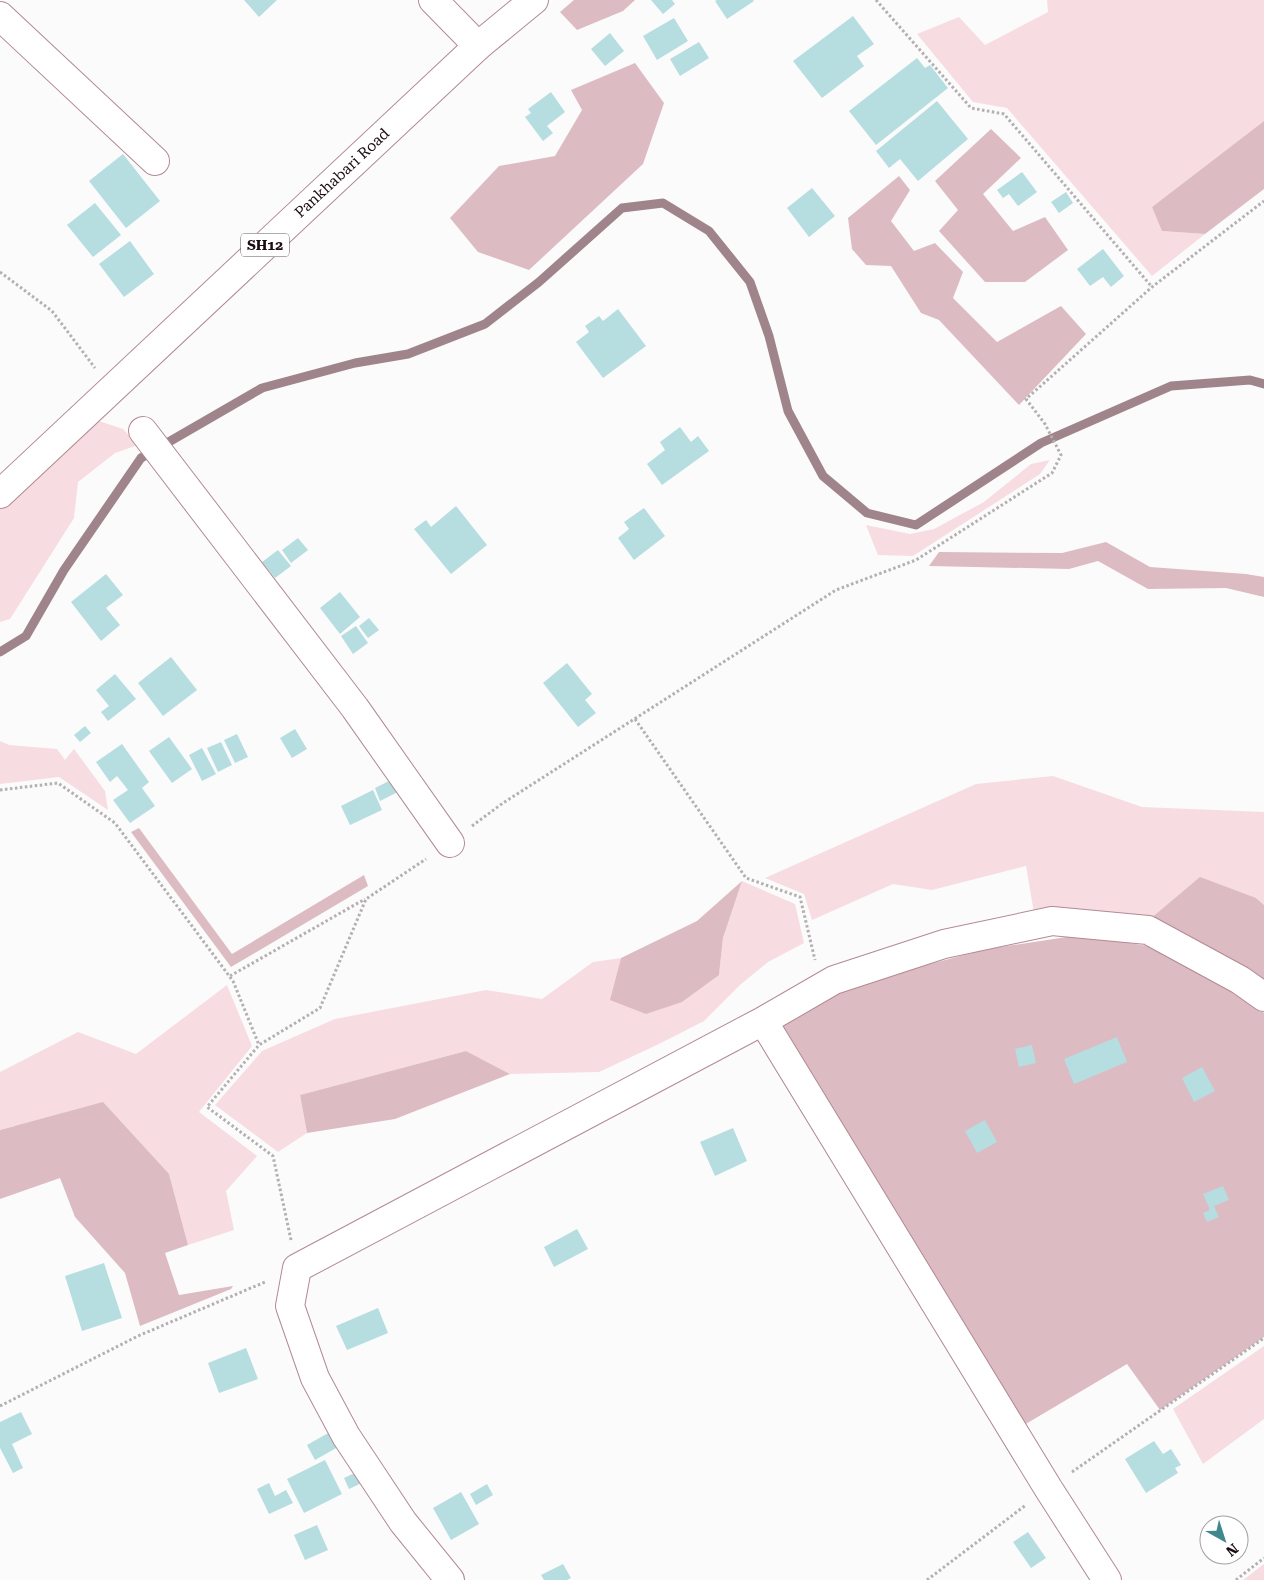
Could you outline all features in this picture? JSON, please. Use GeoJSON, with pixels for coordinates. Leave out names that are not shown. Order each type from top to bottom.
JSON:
{"type":"FeatureCollection","features":[{"type":"Feature","properties":{"kind":"street"},"geometry":{"type":"LineString","coordinates":[[433,0],[478,46]]}},
{"type":"Feature","properties":{"kind":"street","name":"Pankhabari Road"},"geometry":{"type":"LineString","coordinates":[[0,494],[478,46],[534,0]]}},
{"type":"Feature","properties":{"kind":"street"},"geometry":{"type":"LineString","coordinates":[[0,16],[155,161]]}},
{"type":"Feature","properties":{"kind":"street"},"geometry":{"type":"LineString","coordinates":[[143,431],[356,708],[450,843]]}},
{"type":"Feature","properties":{"kind":"street"},"geometry":{"type":"LineString","coordinates":[[450,1580],[403,1522],[346,1436],[315,1378],[290,1306],[297,1268],[763,1021],[834,980],[944,944],[1052,921],[1148,930],[1240,980],[1264,997]]}},
{"type":"Feature","properties":{"kind":"street"},"geometry":{"type":"LineString","coordinates":[[763,1021],[1106,1580]]}},
{"type":"Feature","properties":{"kind":"path"},"geometry":{"type":"LineString","coordinates":[[876,0],[972,108],[1004,114],[1152,287]]}},
{"type":"Feature","properties":{"kind":"path"},"geometry":{"type":"LineString","coordinates":[[230,976],[366,899],[450,843],[503,803],[836,590],[916,560],[1052,473],[1061,455],[1045,424],[1026,399],[1152,287],[1264,201]]}},
{"type":"Feature","properties":{"kind":"path"},"geometry":{"type":"LineString","coordinates":[[0,272],[52,311],[111,389]]}},
{"type":"Feature","properties":{"kind":"path"},"geometry":{"type":"LineString","coordinates":[[634,718],[746,878],[800,897],[813,958],[834,980]]}},
{"type":"Feature","properties":{"kind":"path"},"geometry":{"type":"LineString","coordinates":[[0,790],[58,783],[115,823],[230,976],[259,1046]]}},
{"type":"Feature","properties":{"kind":"path"},"geometry":{"type":"LineString","coordinates":[[0,1406],[138,1336],[297,1268],[273,1156],[207,1107],[259,1046],[320,1008],[366,899]]}},
{"type":"Feature","properties":{"kind":"path"},"geometry":{"type":"LineString","coordinates":[[928,1580],[1048,1488],[1264,1338]]}},
{"type":"Feature","properties":{"kind":"path"},"geometry":{"type":"LineString","coordinates":[[1236,1580],[1264,1558]]}},
{"type":"Feature","properties":{"kind":"shaded area"},"geometry":{"type":"Polygon","coordinates":[[[574,0],[635,0],[623,11],[577,30],[560,12],[574,0]]]}},
{"type":"Feature","properties":{"kind":"shaded area"},"geometry":{"type":"Polygon","coordinates":[[[1047,0],[1264,0],[1264,121],[1152,207],[1163,231],[1205,234],[1152,276],[1007,108],[973,102],[917,34],[959,17],[985,45],[1048,12],[1047,0]]]}},
{"type":"Feature","properties":{"kind":"shaded area"},"geometry":{"type":"Polygon","coordinates":[[[635,63],[664,103],[643,164],[529,270],[478,252],[450,218],[499,166],[555,156],[582,110],[571,90],[635,63]]]}},
{"type":"Feature","properties":{"kind":"shaded area"},"geometry":{"type":"Polygon","coordinates":[[[1264,121],[1264,189],[1205,234],[1162,231],[1152,207],[1264,121]]]}},
{"type":"Feature","properties":{"kind":"shaded area"},"geometry":{"type":"Polygon","coordinates":[[[991,129],[1021,158],[983,194],[1013,231],[1045,217],[1068,250],[1025,282],[985,282],[939,231],[958,210],[935,181],[991,129]]]}},
{"type":"Feature","properties":{"kind":"shaded area"},"geometry":{"type":"Polygon","coordinates":[[[899,176],[910,190],[891,221],[914,251],[935,243],[963,272],[953,298],[997,342],[1061,306],[1086,334],[1019,405],[939,320],[921,313],[891,266],[866,265],[852,249],[848,218],[899,176]]]}},
{"type":"Feature","properties":{"kind":"shaded area"},"geometry":{"type":"Polygon","coordinates":[[[90,418],[123,429],[138,445],[115,453],[78,482],[74,518],[10,619],[0,622],[0,509],[90,418]]]}},
{"type":"Feature","properties":{"kind":"shaded area"},"geometry":{"type":"Polygon","coordinates":[[[1050,460],[1040,474],[913,556],[878,555],[866,525],[910,534],[934,529],[984,502],[1031,464],[1050,460]]]}},
{"type":"Feature","properties":{"kind":"shaded area"},"geometry":{"type":"Polygon","coordinates":[[[1106,542],[1150,567],[1264,577],[1264,597],[1226,588],[1148,589],[1098,561],[1069,569],[929,566],[939,552],[1062,553],[1106,542]]]}},
{"type":"Feature","properties":{"kind":"shaded area"},"geometry":{"type":"Polygon","coordinates":[[[0,741],[9,745],[57,749],[65,760],[74,749],[105,791],[108,810],[59,777],[0,784],[0,741]]]}},
{"type":"Feature","properties":{"kind":"shaded area"},"geometry":{"type":"Polygon","coordinates":[[[1053,776],[1142,807],[1264,812],[1264,905],[1256,898],[1149,920],[1078,909],[1034,913],[1026,866],[932,890],[893,884],[812,920],[804,894],[765,878],[976,784],[1053,776]]]}},
{"type":"Feature","properties":{"kind":"shaded area"},"geometry":{"type":"Polygon","coordinates":[[[139,828],[232,954],[364,875],[368,886],[231,967],[131,832],[139,828]]]}},
{"type":"Feature","properties":{"kind":"shaded area"},"geometry":{"type":"Polygon","coordinates":[[[1200,877],[1256,898],[1264,905],[1264,992],[1149,920],[1200,877]]]}},
{"type":"Feature","properties":{"kind":"shaded area"},"geometry":{"type":"Polygon","coordinates":[[[742,881],[795,904],[804,943],[768,962],[740,985],[704,1021],[599,1072],[510,1074],[466,1051],[300,1095],[307,1133],[278,1152],[215,1105],[262,1051],[335,1019],[486,990],[542,999],[593,962],[621,958],[611,1000],[719,975],[723,938],[742,881]]]}},
{"type":"Feature","properties":{"kind":"shaded area"},"geometry":{"type":"Polygon","coordinates":[[[742,881],[723,938],[719,975],[682,1002],[646,1014],[610,1000],[621,958],[697,921],[742,881]]]}},
{"type":"Feature","properties":{"kind":"shaded area"},"geometry":{"type":"Polygon","coordinates":[[[1080,935],[1154,947],[1233,987],[1264,1013],[1264,1337],[1160,1410],[1127,1364],[1019,1428],[778,1023],[839,988],[987,949],[1080,935]]]}},
{"type":"Feature","properties":{"kind":"shaded area"},"geometry":{"type":"Polygon","coordinates":[[[227,985],[252,1046],[199,1112],[257,1156],[226,1191],[234,1230],[188,1245],[169,1174],[14,1126],[0,1130],[0,1072],[78,1032],[136,1054],[227,985]]]}},
{"type":"Feature","properties":{"kind":"shaded area"},"geometry":{"type":"Polygon","coordinates":[[[466,1051],[510,1074],[395,1119],[307,1133],[300,1095],[466,1051]]]}},
{"type":"Feature","properties":{"kind":"shaded area"},"geometry":{"type":"Polygon","coordinates":[[[103,1102],[169,1174],[188,1245],[165,1253],[179,1295],[233,1286],[231,1289],[140,1326],[125,1273],[75,1217],[60,1178],[0,1199],[0,1130],[103,1102]]]}},
{"type":"Feature","properties":{"kind":"shaded area"},"geometry":{"type":"Polygon","coordinates":[[[1264,1346],[1264,1419],[1203,1464],[1173,1409],[1264,1346]]]}},
{"type":"Feature","properties":{"kind":"shaded area"},"geometry":{"type":"Polygon","coordinates":[[[1264,1564],[1264,1580],[1243,1580],[1264,1564]]]}},
{"type":"Feature","properties":{"kind":"building"},"geometry":{"type":"Polygon","coordinates":[[[244,0],[277,0],[259,17],[244,0]]]}},
{"type":"Feature","properties":{"kind":"building"},"geometry":{"type":"Polygon","coordinates":[[[651,0],[672,0],[675,4],[663,14],[651,0]]]}},
{"type":"Feature","properties":{"kind":"building"},"geometry":{"type":"Polygon","coordinates":[[[715,1],[754,1],[727,19],[715,1]]]}},
{"type":"Feature","properties":{"kind":"building"},"geometry":{"type":"Polygon","coordinates":[[[853,16],[874,44],[857,56],[864,66],[822,98],[793,61],[853,16]]]}},
{"type":"Feature","properties":{"kind":"building"},"geometry":{"type":"Polygon","coordinates":[[[674,18],[688,41],[657,60],[643,36],[674,18]]]}},
{"type":"Feature","properties":{"kind":"building"},"geometry":{"type":"Polygon","coordinates":[[[610,33],[624,51],[605,66],[591,49],[610,33]]]}},
{"type":"Feature","properties":{"kind":"building"},"geometry":{"type":"Polygon","coordinates":[[[699,42],[709,58],[680,76],[670,59],[699,42]]]}},
{"type":"Feature","properties":{"kind":"building"},"geometry":{"type":"Polygon","coordinates":[[[917,58],[925,68],[930,65],[948,88],[876,145],[849,111],[917,58]]]}},
{"type":"Feature","properties":{"kind":"building"},"geometry":{"type":"Polygon","coordinates":[[[551,92],[565,112],[547,126],[553,133],[543,141],[525,117],[531,113],[528,109],[551,92]]]}},
{"type":"Feature","properties":{"kind":"building"},"geometry":{"type":"Polygon","coordinates":[[[937,101],[968,139],[918,181],[900,159],[889,168],[876,151],[937,101]]]}},
{"type":"Feature","properties":{"kind":"building"},"geometry":{"type":"Polygon","coordinates":[[[123,154],[160,201],[126,228],[89,181],[123,154]]]}},
{"type":"Feature","properties":{"kind":"building"},"geometry":{"type":"Polygon","coordinates":[[[1022,172],[1037,192],[1018,206],[1009,194],[1003,198],[997,190],[1022,172]]]}},
{"type":"Feature","properties":{"kind":"building"},"geometry":{"type":"Polygon","coordinates":[[[812,188],[835,216],[809,237],[787,208],[812,188]]]}},
{"type":"Feature","properties":{"kind":"building"},"geometry":{"type":"Polygon","coordinates":[[[1066,192],[1073,203],[1059,213],[1051,202],[1066,192]]]}},
{"type":"Feature","properties":{"kind":"building"},"geometry":{"type":"Polygon","coordinates":[[[95,203],[121,235],[93,257],[67,225],[95,203]]]}},
{"type":"Feature","properties":{"kind":"building"},"geometry":{"type":"Polygon","coordinates":[[[130,241],[154,274],[124,297],[99,264],[130,241]]]}},
{"type":"Feature","properties":{"kind":"building"},"geometry":{"type":"Polygon","coordinates":[[[1103,249],[1124,276],[1111,287],[1103,277],[1090,286],[1077,269],[1103,249]]]}},
{"type":"Feature","properties":{"kind":"building"},"geometry":{"type":"Polygon","coordinates":[[[618,309],[646,346],[603,378],[576,342],[589,332],[585,326],[599,316],[603,321],[618,309]]]}},
{"type":"Feature","properties":{"kind":"building"},"geometry":{"type":"Polygon","coordinates":[[[680,427],[691,442],[698,436],[709,451],[662,485],[647,464],[665,450],[660,442],[680,427]]]}},
{"type":"Feature","properties":{"kind":"building"},"geometry":{"type":"Polygon","coordinates":[[[456,506],[487,545],[451,574],[414,529],[426,520],[431,527],[456,506]]]}},
{"type":"Feature","properties":{"kind":"building"},"geometry":{"type":"Polygon","coordinates":[[[644,508],[665,536],[634,560],[618,538],[629,529],[624,522],[644,508]]]}},
{"type":"Feature","properties":{"kind":"building"},"geometry":{"type":"Polygon","coordinates":[[[298,538],[308,550],[291,563],[282,550],[298,538]]]}},
{"type":"Feature","properties":{"kind":"building"},"geometry":{"type":"Polygon","coordinates":[[[278,550],[291,566],[275,578],[262,562],[278,550]]]}},
{"type":"Feature","properties":{"kind":"building"},"geometry":{"type":"Polygon","coordinates":[[[106,574],[123,595],[106,608],[120,625],[101,641],[71,602],[106,574]]]}},
{"type":"Feature","properties":{"kind":"building"},"geometry":{"type":"Polygon","coordinates":[[[340,592],[360,617],[340,634],[320,608],[340,592]]]}},
{"type":"Feature","properties":{"kind":"building"},"geometry":{"type":"Polygon","coordinates":[[[369,618],[379,630],[368,638],[359,626],[369,618]]]}},
{"type":"Feature","properties":{"kind":"building"},"geometry":{"type":"Polygon","coordinates":[[[356,626],[368,643],[353,654],[341,636],[356,626]]]}},
{"type":"Feature","properties":{"kind":"building"},"geometry":{"type":"Polygon","coordinates":[[[171,657],[197,690],[163,716],[138,683],[171,657]]]}},
{"type":"Feature","properties":{"kind":"building"},"geometry":{"type":"Polygon","coordinates":[[[567,663],[592,694],[585,700],[596,713],[578,727],[543,683],[567,663]]]}},
{"type":"Feature","properties":{"kind":"building"},"geometry":{"type":"Polygon","coordinates":[[[115,674],[136,699],[108,721],[101,712],[109,706],[96,690],[115,674]]]}},
{"type":"Feature","properties":{"kind":"building"},"geometry":{"type":"Polygon","coordinates":[[[85,726],[91,733],[80,742],[74,735],[85,726]]]}},
{"type":"Feature","properties":{"kind":"building"},"geometry":{"type":"Polygon","coordinates":[[[295,729],[307,749],[292,758],[280,738],[295,729]]]}},
{"type":"Feature","properties":{"kind":"building"},"geometry":{"type":"Polygon","coordinates":[[[237,734],[248,757],[235,763],[224,740],[237,734]]]}},
{"type":"Feature","properties":{"kind":"building"},"geometry":{"type":"Polygon","coordinates":[[[169,737],[192,769],[172,783],[149,751],[169,737]]]}},
{"type":"Feature","properties":{"kind":"building"},"geometry":{"type":"Polygon","coordinates":[[[221,742],[232,765],[218,772],[207,748],[221,742]]]}},
{"type":"Feature","properties":{"kind":"building"},"geometry":{"type":"Polygon","coordinates":[[[122,744],[149,782],[142,788],[155,806],[130,823],[113,800],[128,790],[117,776],[110,782],[96,762],[122,744]]]}},
{"type":"Feature","properties":{"kind":"building"},"geometry":{"type":"Polygon","coordinates":[[[202,748],[216,774],[202,781],[189,755],[202,748]]]}},
{"type":"Feature","properties":{"kind":"building"},"geometry":{"type":"Polygon","coordinates":[[[393,779],[398,792],[380,801],[375,788],[393,779]]]}},
{"type":"Feature","properties":{"kind":"building"},"geometry":{"type":"Polygon","coordinates":[[[373,790],[382,810],[350,825],[341,806],[373,790]]]}},
{"type":"Feature","properties":{"kind":"building"},"geometry":{"type":"Polygon","coordinates":[[[1117,1037],[1127,1062],[1074,1084],[1064,1059],[1117,1037]]]}},
{"type":"Feature","properties":{"kind":"building"},"geometry":{"type":"Polygon","coordinates":[[[1032,1045],[1036,1063],[1019,1067],[1015,1049],[1032,1045]]]}},
{"type":"Feature","properties":{"kind":"building"},"geometry":{"type":"Polygon","coordinates":[[[1202,1067],[1215,1091],[1194,1102],[1182,1078],[1202,1067]]]}},
{"type":"Feature","properties":{"kind":"building"},"geometry":{"type":"Polygon","coordinates":[[[985,1120],[997,1142],[977,1153],[965,1131],[985,1120]]]}},
{"type":"Feature","properties":{"kind":"building"},"geometry":{"type":"Polygon","coordinates":[[[733,1128],[747,1161],[715,1176],[700,1142],[733,1128]]]}},
{"type":"Feature","properties":{"kind":"building"},"geometry":{"type":"Polygon","coordinates":[[[1223,1186],[1229,1200],[1214,1206],[1219,1217],[1207,1222],[1203,1213],[1210,1210],[1203,1194],[1223,1186]]]}},
{"type":"Feature","properties":{"kind":"building"},"geometry":{"type":"Polygon","coordinates":[[[577,1229],[588,1249],[554,1267],[544,1247],[577,1229]]]}},
{"type":"Feature","properties":{"kind":"building"},"geometry":{"type":"Polygon","coordinates":[[[104,1263],[122,1318],[82,1331],[65,1276],[104,1263]]]}},
{"type":"Feature","properties":{"kind":"building"},"geometry":{"type":"Polygon","coordinates":[[[378,1308],[388,1333],[347,1350],[336,1326],[378,1308]]]}},
{"type":"Feature","properties":{"kind":"building"},"geometry":{"type":"Polygon","coordinates":[[[246,1348],[258,1379],[219,1393],[208,1363],[246,1348]]]}},
{"type":"Feature","properties":{"kind":"building"},"geometry":{"type":"Polygon","coordinates":[[[21,1412],[32,1434],[12,1444],[23,1468],[13,1473],[0,1448],[0,1422],[21,1412]]]}},
{"type":"Feature","properties":{"kind":"building"},"geometry":{"type":"Polygon","coordinates":[[[330,1432],[338,1447],[315,1460],[307,1445],[330,1432]]]}},
{"type":"Feature","properties":{"kind":"building"},"geometry":{"type":"Polygon","coordinates":[[[1154,1441],[1163,1454],[1171,1449],[1181,1465],[1175,1468],[1178,1473],[1146,1493],[1125,1459],[1154,1441]]]}},
{"type":"Feature","properties":{"kind":"building"},"geometry":{"type":"Polygon","coordinates":[[[325,1460],[342,1494],[304,1513],[287,1479],[325,1460]]]}},
{"type":"Feature","properties":{"kind":"building"},"geometry":{"type":"Polygon","coordinates":[[[359,1471],[364,1482],[349,1489],[344,1478],[359,1471]]]}},
{"type":"Feature","properties":{"kind":"building"},"geometry":{"type":"Polygon","coordinates":[[[269,1483],[275,1496],[286,1490],[293,1503],[269,1514],[257,1489],[269,1483]]]}},
{"type":"Feature","properties":{"kind":"building"},"geometry":{"type":"Polygon","coordinates":[[[487,1484],[493,1495],[476,1505],[470,1494],[487,1484]]]}},
{"type":"Feature","properties":{"kind":"building"},"geometry":{"type":"Polygon","coordinates":[[[461,1492],[479,1524],[451,1540],[433,1508],[461,1492]]]}},
{"type":"Feature","properties":{"kind":"building"},"geometry":{"type":"Polygon","coordinates":[[[317,1525],[328,1550],[305,1560],[294,1535],[317,1525]]]}},
{"type":"Feature","properties":{"kind":"building"},"geometry":{"type":"Polygon","coordinates":[[[1028,1532],[1046,1558],[1031,1568],[1013,1542],[1028,1532]]]}},
{"type":"Feature","properties":{"kind":"building"},"geometry":{"type":"Polygon","coordinates":[[[563,1564],[571,1578],[567,1580],[544,1580],[541,1575],[563,1564]]]}},
{"type":"Feature","properties":{"kind":"waterway"},"geometry":{"type":"LineString","coordinates":[[0,652],[26,636],[64,570],[141,458],[262,388],[355,363],[408,354],[485,324],[539,282],[622,208],[663,203],[709,231],[750,282],[769,336],[788,411],[823,476],[867,513],[916,525],[1041,443],[1171,386],[1250,380],[1264,384]]}}]}
